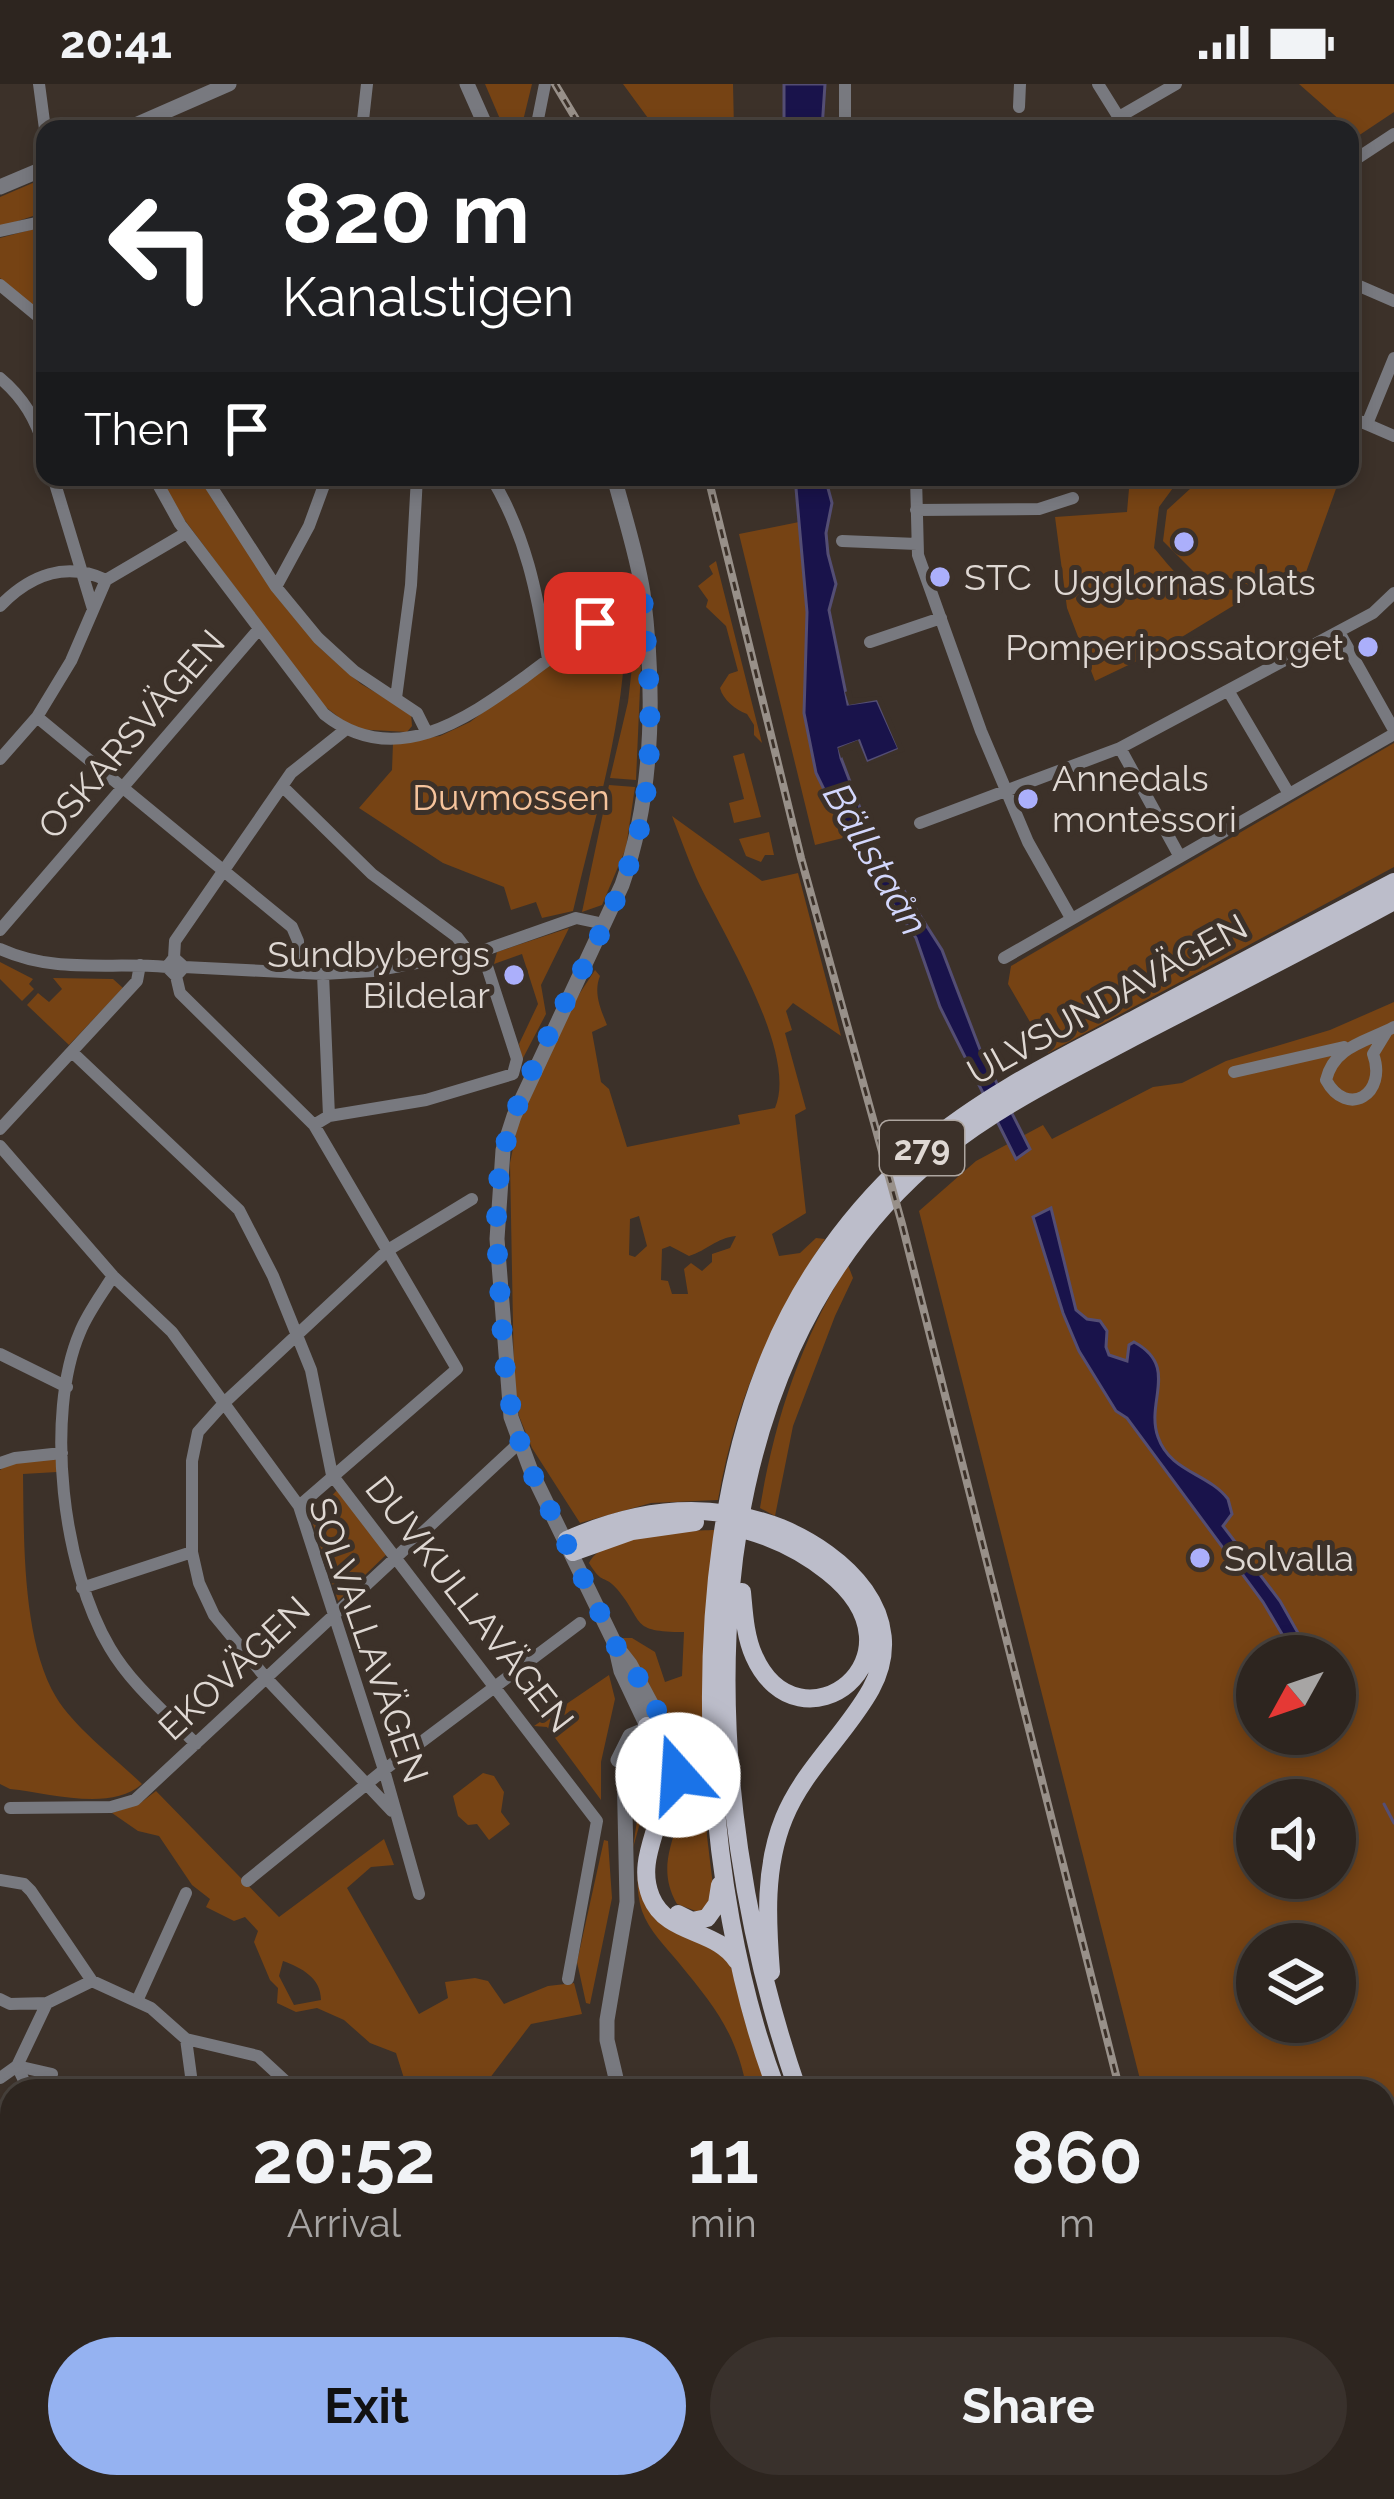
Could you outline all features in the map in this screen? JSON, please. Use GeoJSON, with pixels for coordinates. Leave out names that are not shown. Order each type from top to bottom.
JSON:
{"type":"FeatureCollection","features":[{"type":"Feature","properties":{"kind":"main road","name":"ULVSUNDAVÄGEN"},"geometry":{"type":"LineString","coordinates":[[1065,1064],[1394,882]]}},
{"type":"Feature","properties":{"kind":"main road","name":"ULVSUNDAVÄGEN"},"geometry":{"type":"LineString","coordinates":[[774,2079],[742,1969],[723,1862],[711,1689],[742,1477],[820,1277],[861,1208],[920,1149],[976,1107],[1394,901]]}},
{"type":"Feature","properties":{"kind":"main road"},"geometry":{"type":"LineString","coordinates":[[570,1546],[642,1514],[691,1510],[731,1515],[774,1526],[818,1547],[857,1579],[876,1606],[883,1640],[874,1684],[802,1784],[772,1856],[768,1930],[781,2042]]}},
{"type":"Feature","properties":{"kind":"main road"},"geometry":{"type":"LineString","coordinates":[[570,1546],[688,1522],[737,1528],[789,1546],[836,1579],[863,1611],[868,1658],[849,1685],[825,1697],[800,1699],[769,1680],[748,1642],[731,1544]]}},
{"type":"Feature","properties":{"kind":"main road","name":"ULVSUNDAVÄGEN"},"geometry":{"type":"LineString","coordinates":[[731,1544],[731,1804],[758,1956],[794,2079]]}},
{"type":"Feature","properties":{"kind":"main road"},"geometry":{"type":"LineString","coordinates":[[655,1731],[676,1760],[678,1789],[659,1859],[661,1893],[683,1917],[700,1922],[717,1904],[723,1862]]}},
{"type":"Feature","properties":{"kind":"main road"},"geometry":{"type":"LineString","coordinates":[[655,1731],[666,1783],[647,1865],[652,1900],[674,1924],[724,1946],[742,1969]]}},
{"type":"Feature","properties":{"kind":"street"},"geometry":{"type":"LineString","coordinates":[[39,84],[44,120]]}},
{"type":"Feature","properties":{"kind":"street"},"geometry":{"type":"LineString","coordinates":[[142,120],[196,90],[229,84]]}},
{"type":"Feature","properties":{"kind":"street"},"geometry":{"type":"LineString","coordinates":[[363,120],[367,84]]}},
{"type":"Feature","properties":{"kind":"street"},"geometry":{"type":"LineString","coordinates":[[467,84],[484,120]]}},
{"type":"Feature","properties":{"kind":"street"},"geometry":{"type":"LineString","coordinates":[[536,120],[545,84]]}},
{"type":"Feature","properties":{"kind":"street"},"geometry":{"type":"LineString","coordinates":[[845,84],[845,120]]}},
{"type":"Feature","properties":{"kind":"street"},"geometry":{"type":"LineString","coordinates":[[1019,107],[1020,84]]}},
{"type":"Feature","properties":{"kind":"street"},"geometry":{"type":"LineString","coordinates":[[1098,84],[1120,120]]}},
{"type":"Feature","properties":{"kind":"street"},"geometry":{"type":"LineString","coordinates":[[1126,120],[1176,84]]}},
{"type":"Feature","properties":{"kind":"street"},"geometry":{"type":"LineString","coordinates":[[1359,157],[1394,134]]}},
{"type":"Feature","properties":{"kind":"street"},"geometry":{"type":"LineString","coordinates":[[0,187],[36,172]]}},
{"type":"Feature","properties":{"kind":"street"},"geometry":{"type":"LineString","coordinates":[[0,231],[36,223]]}},
{"type":"Feature","properties":{"kind":"street"},"geometry":{"type":"LineString","coordinates":[[0,285],[36,315]]}},
{"type":"Feature","properties":{"kind":"street"},"geometry":{"type":"LineString","coordinates":[[1359,286],[1394,301]]}},
{"type":"Feature","properties":{"kind":"street"},"geometry":{"type":"LineString","coordinates":[[1366,424],[1394,358]]}},
{"type":"Feature","properties":{"kind":"street"},"geometry":{"type":"LineString","coordinates":[[0,378],[36,417]]}},
{"type":"Feature","properties":{"kind":"street"},"geometry":{"type":"LineString","coordinates":[[1359,421],[1394,436]]}},
{"type":"Feature","properties":{"kind":"street"},"geometry":{"type":"LineString","coordinates":[[56,486],[94,610]]}},
{"type":"Feature","properties":{"kind":"street"},"geometry":{"type":"LineString","coordinates":[[159,486],[186,533],[259,629],[324,714],[345,730],[389,738],[461,722],[595,623],[618,595],[642,589]]}},
{"type":"Feature","properties":{"kind":"street"},"geometry":{"type":"LineString","coordinates":[[210,486],[276,586],[318,638],[354,671],[417,712],[427,733]]}},
{"type":"Feature","properties":{"kind":"street"},"geometry":{"type":"LineString","coordinates":[[276,586],[309,526],[324,486]]}},
{"type":"Feature","properties":{"kind":"street"},"geometry":{"type":"LineString","coordinates":[[396,698],[411,585],[416,486]]}},
{"type":"Feature","properties":{"kind":"street"},"geometry":{"type":"LineString","coordinates":[[497,486],[514,514],[534,575],[548,659]]}},
{"type":"Feature","properties":{"kind":"street"},"geometry":{"type":"LineString","coordinates":[[616,486],[642,589],[650,663],[646,783],[635,848],[604,924],[531,1072],[503,1150],[497,1239],[506,1389],[518,1443],[616,1646],[621,1671],[655,1731],[630,1736],[616,1767],[627,1902],[607,2020],[616,2079]]}},
{"type":"Feature","properties":{"kind":"street"},"geometry":{"type":"LineString","coordinates":[[916,486],[917,544],[941,618],[1028,842],[1071,918]]}},
{"type":"Feature","properties":{"kind":"street"},"geometry":{"type":"LineString","coordinates":[[916,510],[1039,509],[1073,498]]}},
{"type":"Feature","properties":{"kind":"street"},"geometry":{"type":"LineString","coordinates":[[0,759],[38,717],[71,661],[106,580],[186,533]]}},
{"type":"Feature","properties":{"kind":"street"},"geometry":{"type":"LineString","coordinates":[[842,541],[917,544]]}},
{"type":"Feature","properties":{"kind":"street"},"geometry":{"type":"LineString","coordinates":[[0,606],[23,582],[81,568],[106,580]]}},
{"type":"Feature","properties":{"kind":"street"},"geometry":{"type":"LineString","coordinates":[[920,823],[1120,748],[1373,613],[1394,593]]}},
{"type":"Feature","properties":{"kind":"street"},"geometry":{"type":"LineString","coordinates":[[870,642],[941,618]]}},
{"type":"Feature","properties":{"kind":"street","name":"OSKARSVÄGEN"},"geometry":{"type":"LineString","coordinates":[[0,930],[259,629]]}},
{"type":"Feature","properties":{"kind":"street"},"geometry":{"type":"LineString","coordinates":[[1004,958],[1394,732],[1339,632]]}},
{"type":"Feature","properties":{"kind":"street"},"geometry":{"type":"LineString","coordinates":[[1229,692],[1288,794]]}},
{"type":"Feature","properties":{"kind":"street"},"geometry":{"type":"LineString","coordinates":[[38,717],[292,927],[298,941],[298,973]]}},
{"type":"Feature","properties":{"kind":"street"},"geometry":{"type":"LineString","coordinates":[[298,1506],[457,1369],[314,1125],[180,993],[175,941],[291,773],[345,730]]}},
{"type":"Feature","properties":{"kind":"street"},"geometry":{"type":"LineString","coordinates":[[1120,748],[1180,857]]}},
{"type":"Feature","properties":{"kind":"street"},"geometry":{"type":"LineString","coordinates":[[282,786],[372,874],[476,952],[491,980],[517,1067],[513,1074],[426,1100],[328,1117],[314,1125]]}},
{"type":"Feature","properties":{"kind":"street"},"geometry":{"type":"LineString","coordinates":[[0,949],[31,963],[73,968],[140,965],[323,974],[417,965],[476,952],[576,918],[604,924]]}},
{"type":"Feature","properties":{"kind":"street"},"geometry":{"type":"LineString","coordinates":[[0,1130],[137,982],[140,965]]}},
{"type":"Feature","properties":{"kind":"street"},"geometry":{"type":"LineString","coordinates":[[323,974],[328,1117]]}},
{"type":"Feature","properties":{"kind":"street"},"geometry":{"type":"LineString","coordinates":[[1234,1072],[1352,1046],[1390,1029]]}},
{"type":"Feature","properties":{"kind":"street"},"geometry":{"type":"LineString","coordinates":[[1352,1046],[1330,1064],[1326,1080],[1335,1094],[1351,1100],[1375,1085],[1379,1069],[1373,1054],[1390,1029]]}},
{"type":"Feature","properties":{"kind":"street","name":"DUVKULLAVÄGEN"},"geometry":{"type":"LineString","coordinates":[[72,1052],[238,1210],[273,1276],[310,1370],[332,1475],[597,1821],[568,1979]]}},
{"type":"Feature","properties":{"kind":"street","name":"SOLVALLAVÄGEN"},"geometry":{"type":"LineString","coordinates":[[0,1146],[113,1276],[172,1331],[298,1506],[419,1894]]}},
{"type":"Feature","properties":{"kind":"street"},"geometry":{"type":"LineString","coordinates":[[398,1816],[266,1678],[214,1615],[199,1583],[192,1552],[194,1441],[225,1402],[388,1250],[472,1199]]}},
{"type":"Feature","properties":{"kind":"street"},"geometry":{"type":"LineString","coordinates":[[113,1276],[79,1333],[67,1387],[62,1453],[67,1529],[82,1588],[103,1636],[126,1670],[196,1744]]}},
{"type":"Feature","properties":{"kind":"street"},"geometry":{"type":"LineString","coordinates":[[0,1354],[67,1387]]}},
{"type":"Feature","properties":{"kind":"street","name":"EKOVÄGEN"},"geometry":{"type":"LineString","coordinates":[[10,1808],[110,1807],[146,1792],[518,1443]]}},
{"type":"Feature","properties":{"kind":"street"},"geometry":{"type":"LineString","coordinates":[[0,1463],[62,1453]]}},
{"type":"Feature","properties":{"kind":"street"},"geometry":{"type":"LineString","coordinates":[[82,1588],[192,1552]]}},
{"type":"Feature","properties":{"kind":"street"},"geometry":{"type":"LineString","coordinates":[[247,1881],[384,1770],[580,1623]]}},
{"type":"Feature","properties":{"kind":"street"},"geometry":{"type":"LineString","coordinates":[[0,1880],[24,1884],[32,1891],[92,1981],[151,2008],[186,2039],[258,2056],[283,2079]]}},
{"type":"Feature","properties":{"kind":"street"},"geometry":{"type":"LineString","coordinates":[[136,2001],[186,1893]]}},
{"type":"Feature","properties":{"kind":"street"},"geometry":{"type":"LineString","coordinates":[[0,1999],[10,2004],[47,2003],[92,1981]]}},
{"type":"Feature","properties":{"kind":"street"},"geometry":{"type":"LineString","coordinates":[[0,2078],[16,2066],[47,2003]]}},
{"type":"Feature","properties":{"kind":"street"},"geometry":{"type":"LineString","coordinates":[[186,2039],[190,2079]]}},
{"type":"Feature","properties":{"kind":"street"},"geometry":{"type":"LineString","coordinates":[[16,2066],[52,2074]]}},
{"type":"Feature","properties":{"kind":"street"},"geometry":{"type":"LineString","coordinates":[[16,2066],[23,2079]]}},
{"type":"Feature","properties":{"kind":"green space"},"geometry":{"type":"Polygon","coordinates":[[[485,84],[532,84],[523,120],[500,120],[485,84]]]}},
{"type":"Feature","properties":{"kind":"green space"},"geometry":{"type":"Polygon","coordinates":[[[623,84],[733,84],[734,120],[649,120],[623,84]]]}},
{"type":"Feature","properties":{"kind":"green space"},"geometry":{"type":"Polygon","coordinates":[[[1299,84],[1394,84],[1394,112],[1359,135],[1359,120],[1340,120],[1299,84]]]}},
{"type":"Feature","properties":{"kind":"green space"},"geometry":{"type":"Polygon","coordinates":[[[35,182],[36,215],[0,227],[0,197],[35,182]]]}},
{"type":"Feature","properties":{"kind":"green space"},"geometry":{"type":"Polygon","coordinates":[[[36,228],[36,308],[0,278],[0,238],[36,228]]]}},
{"type":"Feature","properties":{"kind":"green space"},"geometry":{"type":"Polygon","coordinates":[[[163,486],[204,486],[281,602],[320,648],[361,684],[411,713],[412,726],[407,732],[354,729],[323,705],[163,486]]]}},
{"type":"Feature","properties":{"kind":"green space"},"geometry":{"type":"Polygon","coordinates":[[[1129,486],[1174,486],[1159,507],[1154,548],[1182,578],[1251,595],[1162,649],[1095,681],[1067,608],[1055,517],[1127,512],[1129,486]]]}},
{"type":"Feature","properties":{"kind":"green space"},"geometry":{"type":"Polygon","coordinates":[[[1193,486],[1337,486],[1305,575],[1291,574],[1260,589],[1227,577],[1201,579],[1163,541],[1167,510],[1193,486]]]}},
{"type":"Feature","properties":{"kind":"green space"},"geometry":{"type":"Polygon","coordinates":[[[799,522],[807,612],[804,713],[816,773],[847,837],[815,845],[739,534],[799,522]]]}},
{"type":"Feature","properties":{"kind":"green space"},"geometry":{"type":"Polygon","coordinates":[[[716,561],[762,743],[747,714],[730,704],[720,688],[729,674],[738,671],[726,626],[706,607],[708,600],[698,586],[713,574],[709,566],[716,561]]]}},
{"type":"Feature","properties":{"kind":"green space","name":"Duvmossen"},"geometry":{"type":"Polygon","coordinates":[[[625,607],[616,722],[573,911],[542,918],[536,902],[511,910],[504,887],[443,863],[359,808],[392,770],[393,743],[440,736],[470,722],[625,607]]]}},
{"type":"Feature","properties":{"kind":"green space"},"geometry":{"type":"Polygon","coordinates":[[[641,666],[636,780],[610,778],[632,667],[641,666]]]}},
{"type":"Feature","properties":{"kind":"green space"},"geometry":{"type":"Polygon","coordinates":[[[1394,743],[1394,867],[1048,1053],[1008,984],[1011,966],[1394,743]]]}},
{"type":"Feature","properties":{"kind":"green space"},"geometry":{"type":"Polygon","coordinates":[[[744,753],[761,817],[734,823],[729,803],[744,799],[733,756],[744,753]]]}},
{"type":"Feature","properties":{"kind":"green space"},"geometry":{"type":"Polygon","coordinates":[[[609,785],[635,787],[626,848],[602,905],[582,912],[609,785]]]}},
{"type":"Feature","properties":{"kind":"green space"},"geometry":{"type":"Polygon","coordinates":[[[672,816],[762,881],[798,873],[841,1036],[793,1003],[786,1011],[792,1030],[785,1033],[806,1109],[795,1115],[806,1213],[772,1234],[779,1256],[800,1253],[816,1238],[825,1239],[788,1301],[745,1395],[718,1500],[651,1503],[580,1523],[532,1448],[519,1416],[514,1378],[510,1163],[519,1119],[559,1025],[595,970],[600,976],[598,995],[607,1025],[592,1032],[601,1082],[609,1089],[627,1147],[740,1124],[738,1115],[775,1108],[779,1084],[776,1056],[754,991],[696,877],[672,816]],[[639,1216],[630,1219],[629,1255],[635,1257],[647,1246],[639,1216]],[[736,1236],[689,1256],[670,1246],[662,1249],[661,1280],[668,1281],[672,1294],[688,1294],[684,1269],[691,1263],[702,1271],[712,1262],[712,1254],[730,1248],[736,1236]]]}},
{"type":"Feature","properties":{"kind":"green space"},"geometry":{"type":"Polygon","coordinates":[[[769,832],[774,855],[765,855],[761,862],[746,856],[739,839],[769,832]]]}},
{"type":"Feature","properties":{"kind":"green space"},"geometry":{"type":"Polygon","coordinates":[[[569,928],[541,985],[546,1014],[522,1060],[519,1044],[538,1004],[522,954],[494,964],[497,952],[569,928]]]}},
{"type":"Feature","properties":{"kind":"green space"},"geometry":{"type":"Polygon","coordinates":[[[0,962],[33,979],[29,984],[34,989],[22,1001],[0,979],[0,962]]]}},
{"type":"Feature","properties":{"kind":"green space"},"geometry":{"type":"Polygon","coordinates":[[[53,978],[113,979],[123,988],[69,1045],[27,1005],[38,993],[49,1002],[62,989],[53,978]]]}},
{"type":"Feature","properties":{"kind":"green space","name":"Solvalla"},"geometry":{"type":"Polygon","coordinates":[[[1394,1002],[1394,2079],[1140,2079],[919,1211],[976,1161],[1043,1125],[1052,1139],[1153,1087],[1182,1083],[1226,1061],[1330,1030],[1394,1002]]]}},
{"type":"Feature","properties":{"kind":"green space"},"geometry":{"type":"Polygon","coordinates":[[[848,1265],[853,1278],[793,1426],[775,1516],[760,1508],[782,1413],[816,1322],[848,1265]]]}},
{"type":"Feature","properties":{"kind":"green space"},"geometry":{"type":"Polygon","coordinates":[[[57,1458],[57,1472],[23,1474],[31,1619],[56,1697],[84,1731],[142,1784],[114,1797],[61,1797],[0,1784],[0,1470],[8,1464],[57,1458]]]}},
{"type":"Feature","properties":{"kind":"green space"},"geometry":{"type":"Polygon","coordinates":[[[338,1489],[388,1553],[338,1601],[311,1518],[338,1489]]]}},
{"type":"Feature","properties":{"kind":"green space"},"geometry":{"type":"Polygon","coordinates":[[[715,1530],[705,1746],[714,1894],[701,1913],[677,1904],[667,1871],[685,1793],[684,1759],[622,1638],[632,1638],[655,1652],[665,1682],[682,1676],[684,1632],[654,1630],[640,1623],[617,1589],[589,1563],[611,1544],[628,1539],[715,1530]]]}},
{"type":"Feature","properties":{"kind":"green space"},"geometry":{"type":"Polygon","coordinates":[[[609,1675],[615,1699],[601,1762],[601,1800],[547,1727],[534,1726],[609,1675]]]}},
{"type":"Feature","properties":{"kind":"green space"},"geometry":{"type":"Polygon","coordinates":[[[652,1758],[662,1784],[643,1867],[648,1900],[664,1921],[711,1942],[728,1960],[766,2079],[744,2079],[723,2022],[642,1911],[638,1872],[654,1778],[652,1758]]]}},
{"type":"Feature","properties":{"kind":"green space"},"geometry":{"type":"Polygon","coordinates":[[[644,1759],[648,1794],[633,1848],[638,1813],[632,1772],[636,1761],[644,1759]]]}},
{"type":"Feature","properties":{"kind":"green space"},"geometry":{"type":"Polygon","coordinates":[[[483,1773],[494,1776],[504,1792],[501,1812],[510,1824],[489,1840],[477,1824],[468,1825],[458,1816],[453,1796],[483,1773]]]}},
{"type":"Feature","properties":{"kind":"green space"},"geometry":{"type":"Polygon","coordinates":[[[156,1791],[279,1917],[384,1839],[394,1865],[371,1867],[347,1888],[419,2014],[448,1998],[445,1982],[475,1978],[488,1981],[504,2004],[548,1986],[574,1983],[582,2014],[531,2024],[489,2079],[404,2079],[396,2053],[370,2043],[344,2020],[317,2008],[296,2012],[277,2003],[278,1988],[254,1942],[258,1931],[245,1917],[234,1921],[206,1907],[210,1899],[192,1885],[159,1836],[138,1831],[112,1813],[139,1804],[156,1791]],[[283,1961],[279,1976],[294,2005],[321,2000],[314,1980],[283,1961]]]}},
{"type":"Feature","properties":{"kind":"green space"},"geometry":{"type":"Polygon","coordinates":[[[604,1840],[608,1841],[612,1898],[590,2004],[577,1962],[604,1840]]]}},
{"type":"Feature","properties":{"kind":"water"},"geometry":{"type":"Polygon","coordinates":[[[784,84],[825,84],[823,120],[784,120],[784,84]]]}},
{"type":"Feature","properties":{"kind":"water"},"geometry":{"type":"Polygon","coordinates":[[[796,486],[827,486],[832,503],[826,533],[836,584],[829,610],[848,704],[877,700],[899,749],[867,762],[859,741],[839,748],[841,758],[873,842],[942,950],[981,1052],[1030,1149],[1016,1159],[940,1007],[916,938],[847,837],[816,773],[804,713],[807,612],[796,486]]]}},
{"type":"Feature","properties":{"kind":"water"},"geometry":{"type":"Polygon","coordinates":[[[1051,1208],[1076,1310],[1100,1321],[1107,1331],[1109,1355],[1127,1361],[1129,1345],[1134,1342],[1155,1362],[1155,1424],[1164,1449],[1228,1499],[1232,1514],[1223,1526],[1280,1601],[1299,1635],[1283,1635],[1127,1418],[1116,1411],[1079,1351],[1033,1217],[1051,1208]]]}},
{"type":"Feature","properties":{"kind":"pier"},"geometry":{"type":"Polygon","coordinates":[[[851,690],[853,698],[881,696],[905,751],[863,766],[855,748],[841,758],[838,748],[858,740],[867,762],[898,749],[877,700],[849,705],[845,692],[851,690]]]}},
{"type":"Feature","properties":{"kind":"waterway","name":"Bällstaån"},"geometry":{"type":"LineString","coordinates":[[1384,1804],[1394,1823]]}},
{"type":"Feature","properties":{"kind":"railway"},"geometry":{"type":"LineString","coordinates":[[555,84],[577,120]]}},
{"type":"Feature","properties":{"kind":"railway"},"geometry":{"type":"LineString","coordinates":[[710,486],[801,858],[902,1224],[1117,2079]]}},
{"type":"Feature","properties":{"kind":"place","name":"Ugglornas plats"},"geometry":{"type":"Point","coordinates":[1184,542]}},
{"type":"Feature","properties":{"kind":"place","name":"STC"},"geometry":{"type":"Point","coordinates":[940,577]}},
{"type":"Feature","properties":{"kind":"place","name":"Pomperipossatorget"},"geometry":{"type":"Point","coordinates":[1368,647]}},
{"type":"Feature","properties":{"kind":"place","name":"Annedals montessori"},"geometry":{"type":"Point","coordinates":[1028,799]}},
{"type":"Feature","properties":{"kind":"place","name":"Sundbybergs Bildelar"},"geometry":{"type":"Point","coordinates":[514,975]}},
{"type":"Feature","properties":{"kind":"place","name":"Solvalla"},"geometry":{"type":"Point","coordinates":[1200,1558]}},
{"type":"Feature","properties":{"kind":"route"},"geometry":{"type":"LineString","coordinates":[[595,623],[618,595],[642,589],[650,663],[646,783],[635,848],[622,885],[531,1072],[503,1150],[497,1239],[506,1389],[518,1443],[616,1646],[663,1726],[678,1775]]}}]}
